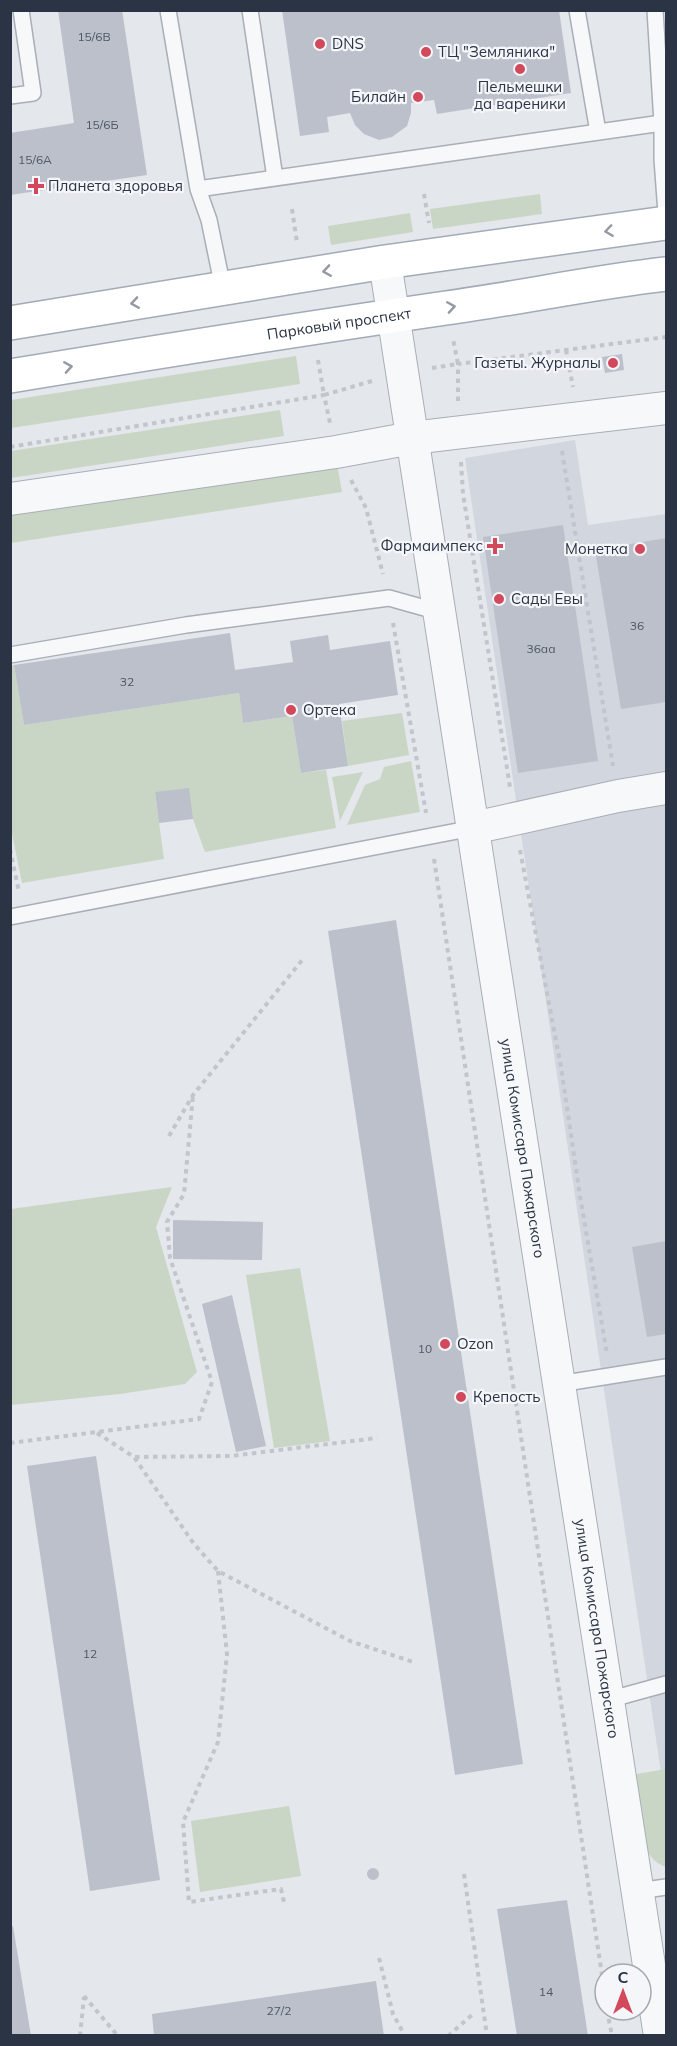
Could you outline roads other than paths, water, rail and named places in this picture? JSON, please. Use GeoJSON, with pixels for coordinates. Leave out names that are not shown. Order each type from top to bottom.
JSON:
{"type":"FeatureCollection","features":[{"type":"Feature","properties":{"kind":"main road"},"geometry":{"type":"LineString","coordinates":[[10,323],[385,262],[666,222]]}},
{"type":"Feature","properties":{"kind":"main road","name":"Парковый проспект"},"geometry":{"type":"LineString","coordinates":[[10,376],[393,314],[447,308],[617,279],[666,274]]}},
{"type":"Feature","properties":{"kind":"street","name":"улица Комиссара Пожарского"},"geometry":{"type":"LineString","coordinates":[[385,262],[608,1700],[652,1889],[660,2036]]}},
{"type":"Feature","properties":{"kind":"street"},"geometry":{"type":"LineString","coordinates":[[10,499],[336,452],[412,438],[666,408]]}},
{"type":"Feature","properties":{"kind":"street"},"geometry":{"type":"LineString","coordinates":[[473,828],[618,796],[666,788]]}},
{"type":"Feature","properties":{"kind":"lane"},"geometry":{"type":"LineString","coordinates":[[10,96],[33,93],[21,10]]}},
{"type":"Feature","properties":{"kind":"lane"},"geometry":{"type":"LineString","coordinates":[[168,10],[198,189],[209,220],[223,288]]}},
{"type":"Feature","properties":{"kind":"lane"},"geometry":{"type":"LineString","coordinates":[[250,10],[275,178]]}},
{"type":"Feature","properties":{"kind":"lane"},"geometry":{"type":"LineString","coordinates":[[577,10],[598,132]]}},
{"type":"Feature","properties":{"kind":"lane"},"geometry":{"type":"LineString","coordinates":[[655,10],[664,123],[662,159],[666,213]]}},
{"type":"Feature","properties":{"kind":"lane"},"geometry":{"type":"LineString","coordinates":[[198,189],[664,123]]}},
{"type":"Feature","properties":{"kind":"lane"},"geometry":{"type":"LineString","coordinates":[[10,655],[186,625],[389,598],[439,612]]}},
{"type":"Feature","properties":{"kind":"lane"},"geometry":{"type":"LineString","coordinates":[[17,915],[473,828]]}},
{"type":"Feature","properties":{"kind":"lane"},"geometry":{"type":"LineString","coordinates":[[559,1384],[666,1367]]}},
{"type":"Feature","properties":{"kind":"lane"},"geometry":{"type":"LineString","coordinates":[[608,1700],[666,1684]]}},
{"type":"Feature","properties":{"kind":"place","name":"DNS"},"geometry":{"type":"Point","coordinates":[320,44]}},
{"type":"Feature","properties":{"kind":"place","name":"ТЦ \"Земляника\""},"geometry":{"type":"Point","coordinates":[426,52]}},
{"type":"Feature","properties":{"kind":"place","name":"Пельмешки да вареники"},"geometry":{"type":"Point","coordinates":[520,69]}},
{"type":"Feature","properties":{"kind":"place","name":"Билайн"},"geometry":{"type":"Point","coordinates":[418,97]}},
{"type":"Feature","properties":{"kind":"place","name":"Планета здоровья"},"geometry":{"type":"Point","coordinates":[36,186]}},
{"type":"Feature","properties":{"kind":"place","name":"Газеты. Журналы"},"geometry":{"type":"Point","coordinates":[613,363]}},
{"type":"Feature","properties":{"kind":"place","name":"Фармаимпекс"},"geometry":{"type":"Point","coordinates":[495,546]}},
{"type":"Feature","properties":{"kind":"place","name":"Монетка"},"geometry":{"type":"Point","coordinates":[640,549]}},
{"type":"Feature","properties":{"kind":"place","name":"Сады Евы"},"geometry":{"type":"Point","coordinates":[499,599]}},
{"type":"Feature","properties":{"kind":"place","name":"Ортека"},"geometry":{"type":"Point","coordinates":[291,710]}},
{"type":"Feature","properties":{"kind":"place","name":"Ozon"},"geometry":{"type":"Point","coordinates":[445,1344]}},
{"type":"Feature","properties":{"kind":"place","name":"Крепость"},"geometry":{"type":"Point","coordinates":[461,1397]}}]}
